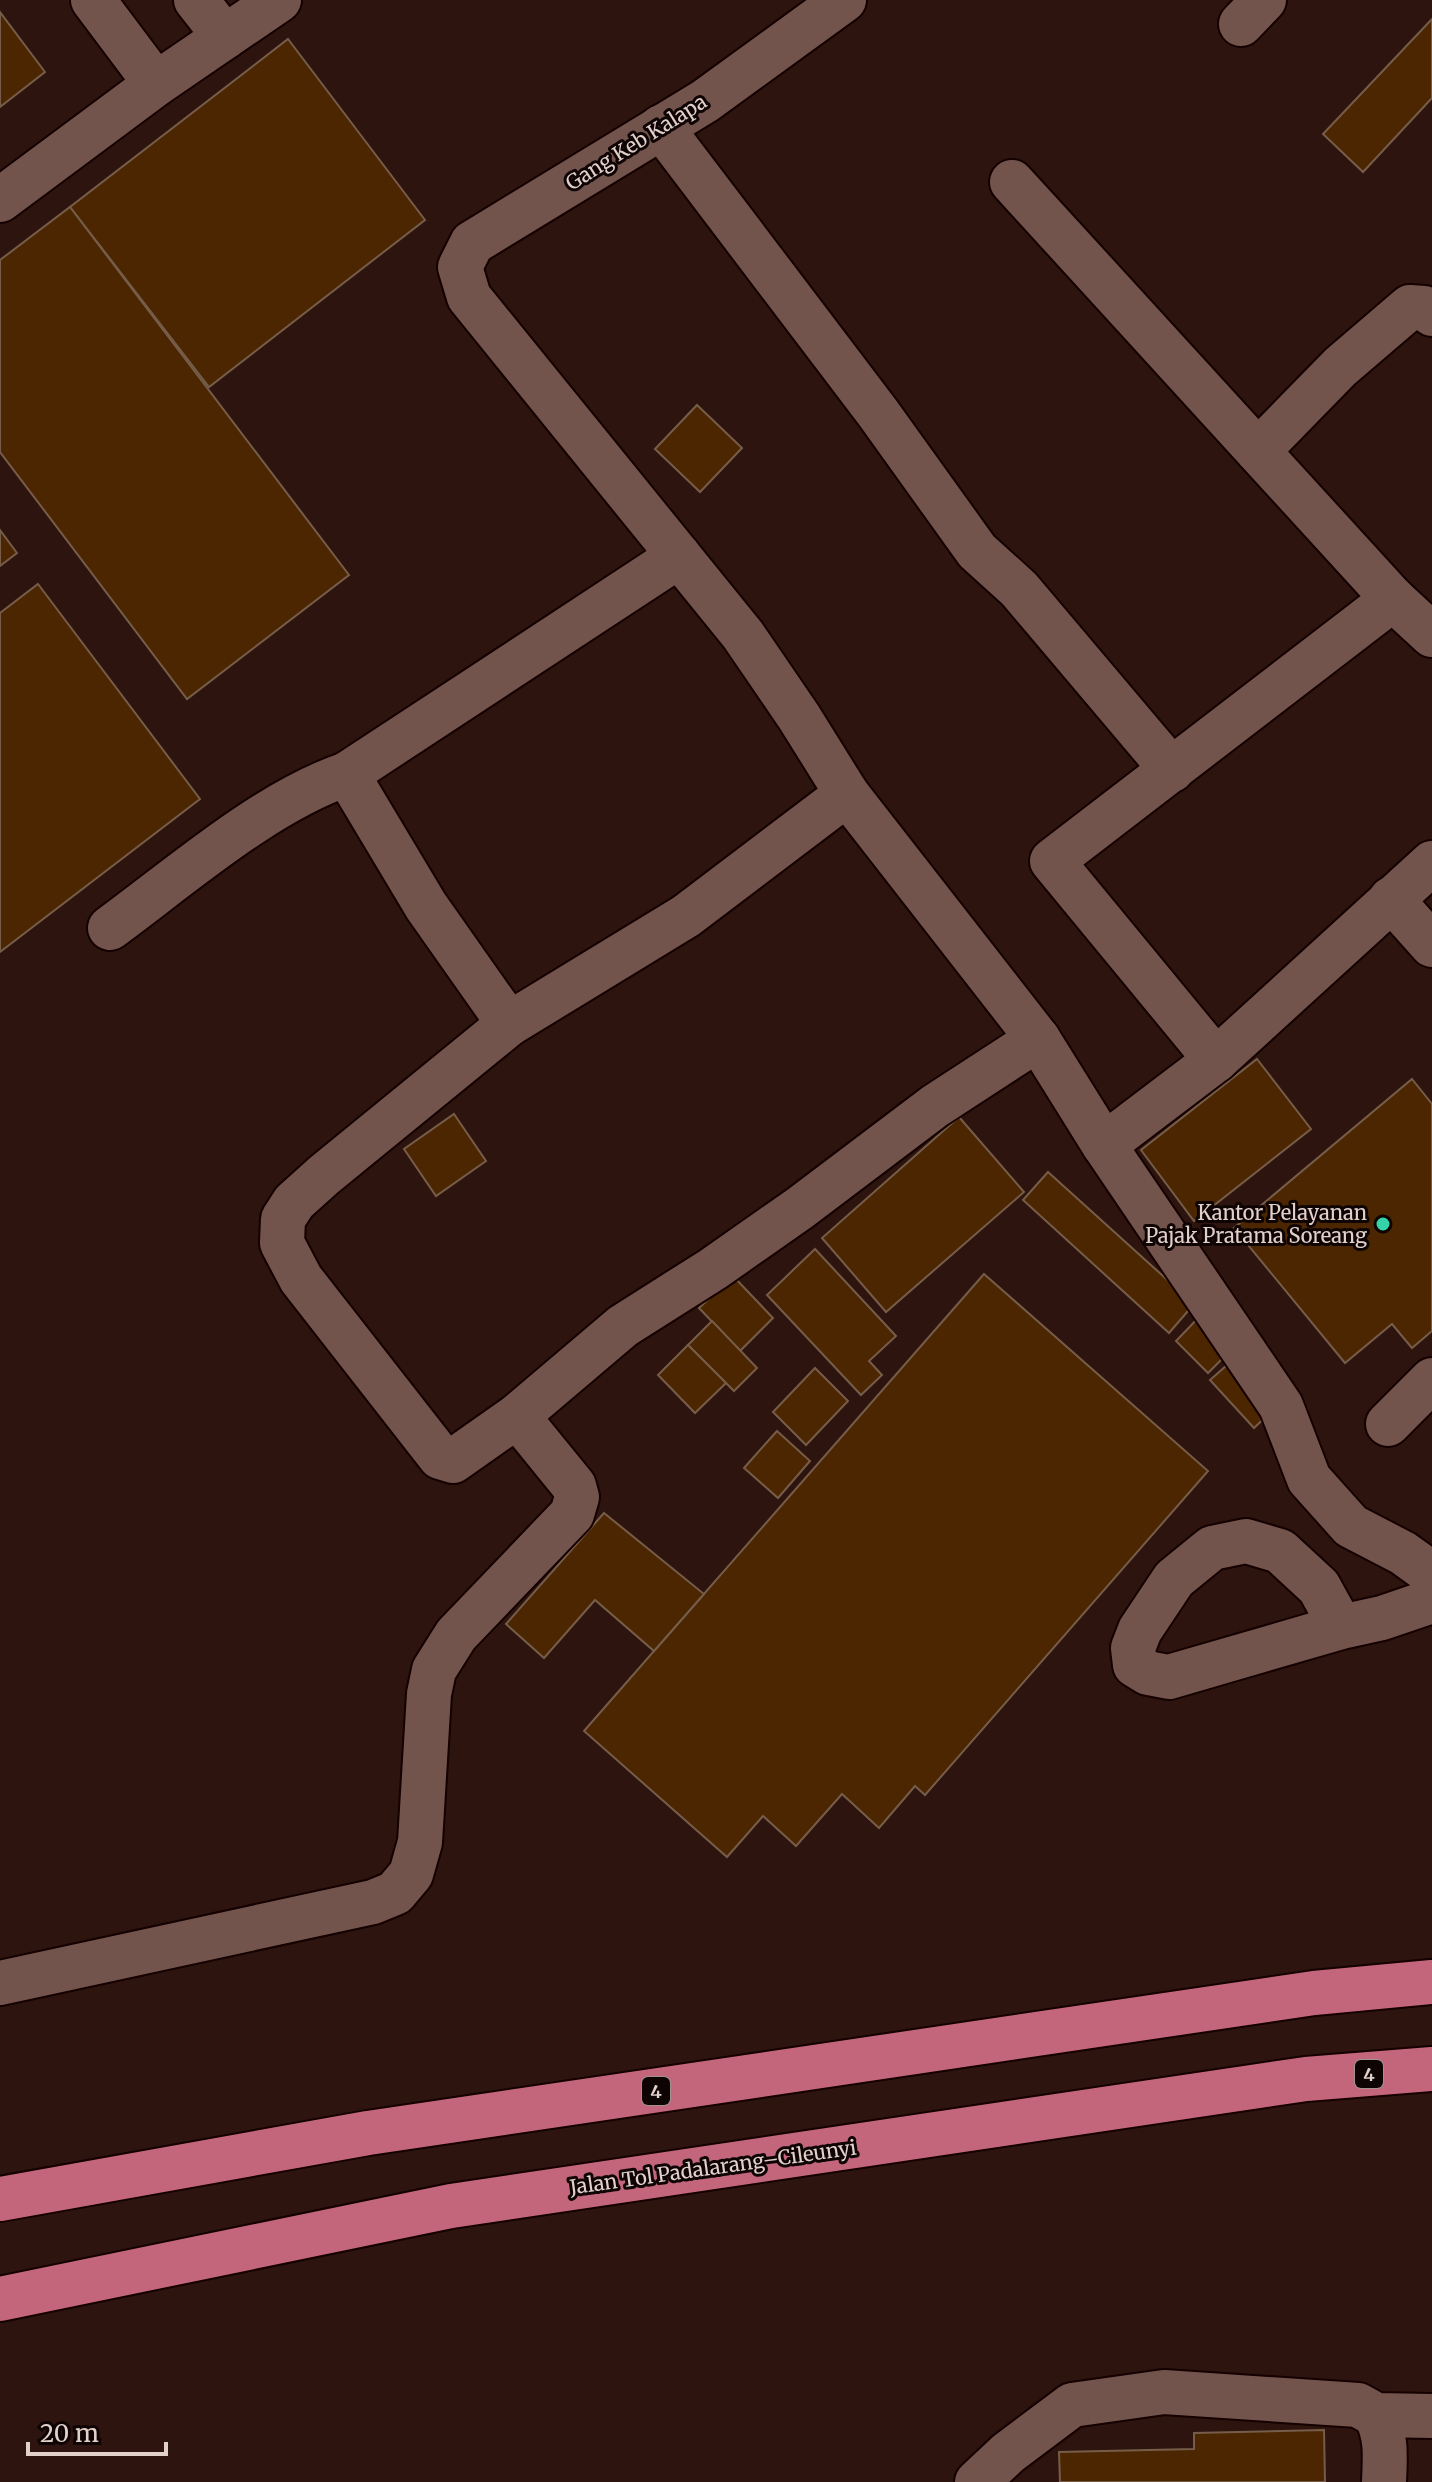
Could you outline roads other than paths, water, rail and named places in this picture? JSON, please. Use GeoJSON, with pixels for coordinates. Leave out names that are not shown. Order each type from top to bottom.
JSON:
{"type":"FeatureCollection","features":[{"type":"Feature","properties":{"kind":"highway","name":"4"},"geometry":{"type":"LineString","coordinates":[[0,2199],[368,2133],[1314,1993],[1432,1982]]}},
{"type":"Feature","properties":{"kind":"highway","name":"Jalan Tol Padalarang–Cileunyi"},"geometry":{"type":"LineString","coordinates":[[0,2299],[451,2206],[1306,2079],[1432,2069]]}},
{"type":"Feature","properties":{"kind":"street"},"geometry":{"type":"LineString","coordinates":[[93,0],[156,84]]}},
{"type":"Feature","properties":{"kind":"street"},"geometry":{"type":"LineString","coordinates":[[196,0],[225,37]]}},
{"type":"Feature","properties":{"kind":"street"},"geometry":{"type":"LineString","coordinates":[[0,200],[156,84],[279,0]]}},
{"type":"Feature","properties":{"kind":"street","name":"Gang Keb Kalapa"},"geometry":{"type":"LineString","coordinates":[[679,556],[469,297],[460,267],[472,243],[705,101],[844,0]]}},
{"type":"Feature","properties":{"kind":"street"},"geometry":{"type":"LineString","coordinates":[[661,127],[878,413],[977,551],[1019,589],[1172,770]]}},
{"type":"Feature","properties":{"kind":"street"},"geometry":{"type":"LineString","coordinates":[[1012,182],[1393,599],[1432,635]]}},
{"type":"Feature","properties":{"kind":"street"},"geometry":{"type":"LineString","coordinates":[[1258,451],[1340,367],[1410,307],[1424,308],[1432,314]]}},
{"type":"Feature","properties":{"kind":"street"},"geometry":{"type":"LineString","coordinates":[[110,928],[275,809],[315,785],[347,774],[679,556],[743,635],[847,794],[1038,1039],[1104,1145],[1281,1406],[1309,1479],[1351,1526],[1403,1553],[1432,1574]]}},
{"type":"Feature","properties":{"kind":"street"},"geometry":{"type":"LineString","coordinates":[[1216,1060],[1052,861],[1393,599]]}},
{"type":"Feature","properties":{"kind":"street"},"geometry":{"type":"LineString","coordinates":[[347,774],[426,906],[509,1024]]}},
{"type":"Feature","properties":{"kind":"street"},"geometry":{"type":"LineString","coordinates":[[847,794],[686,916],[509,1024],[294,1202],[283,1219],[282,1243],[301,1279],[440,1457],[453,1461],[517,1416],[623,1326],[713,1269],[935,1106],[1038,1039]]}},
{"type":"Feature","properties":{"kind":"street"},"geometry":{"type":"LineString","coordinates":[[1104,1145],[1216,1060],[1432,863]]}},
{"type":"Feature","properties":{"kind":"street"},"geometry":{"type":"LineString","coordinates":[[1391,899],[1432,945]]}},
{"type":"Feature","properties":{"kind":"street"},"geometry":{"type":"LineString","coordinates":[[1388,1424],[1432,1380]]}},
{"type":"Feature","properties":{"kind":"street"},"geometry":{"type":"LineString","coordinates":[[0,1983],[373,1902],[395,1893],[411,1874],[420,1842],[429,1694],[434,1670],[469,1619],[572,1514],[576,1505],[574,1486],[517,1416]]}},
{"type":"Feature","properties":{"kind":"street"},"geometry":{"type":"LineString","coordinates":[[1341,1627],[1382,1618],[1432,1601]]}},
{"type":"Feature","properties":{"kind":"street"},"geometry":{"type":"LineString","coordinates":[[977,2482],[1008,2453],[1072,2405],[1164,2392],[1358,2405],[1376,2415],[1432,2416]]}},
{"type":"Feature","properties":{"kind":"street"},"geometry":{"type":"LineString","coordinates":[[1376,2415],[1384,2431],[1384,2482]]}},
{"type":"Feature","properties":{"kind":"place","name":"Kantor Pelayanan Pajak Pratama Soreang"},"geometry":{"type":"Point","coordinates":[1383,1224]}}]}
